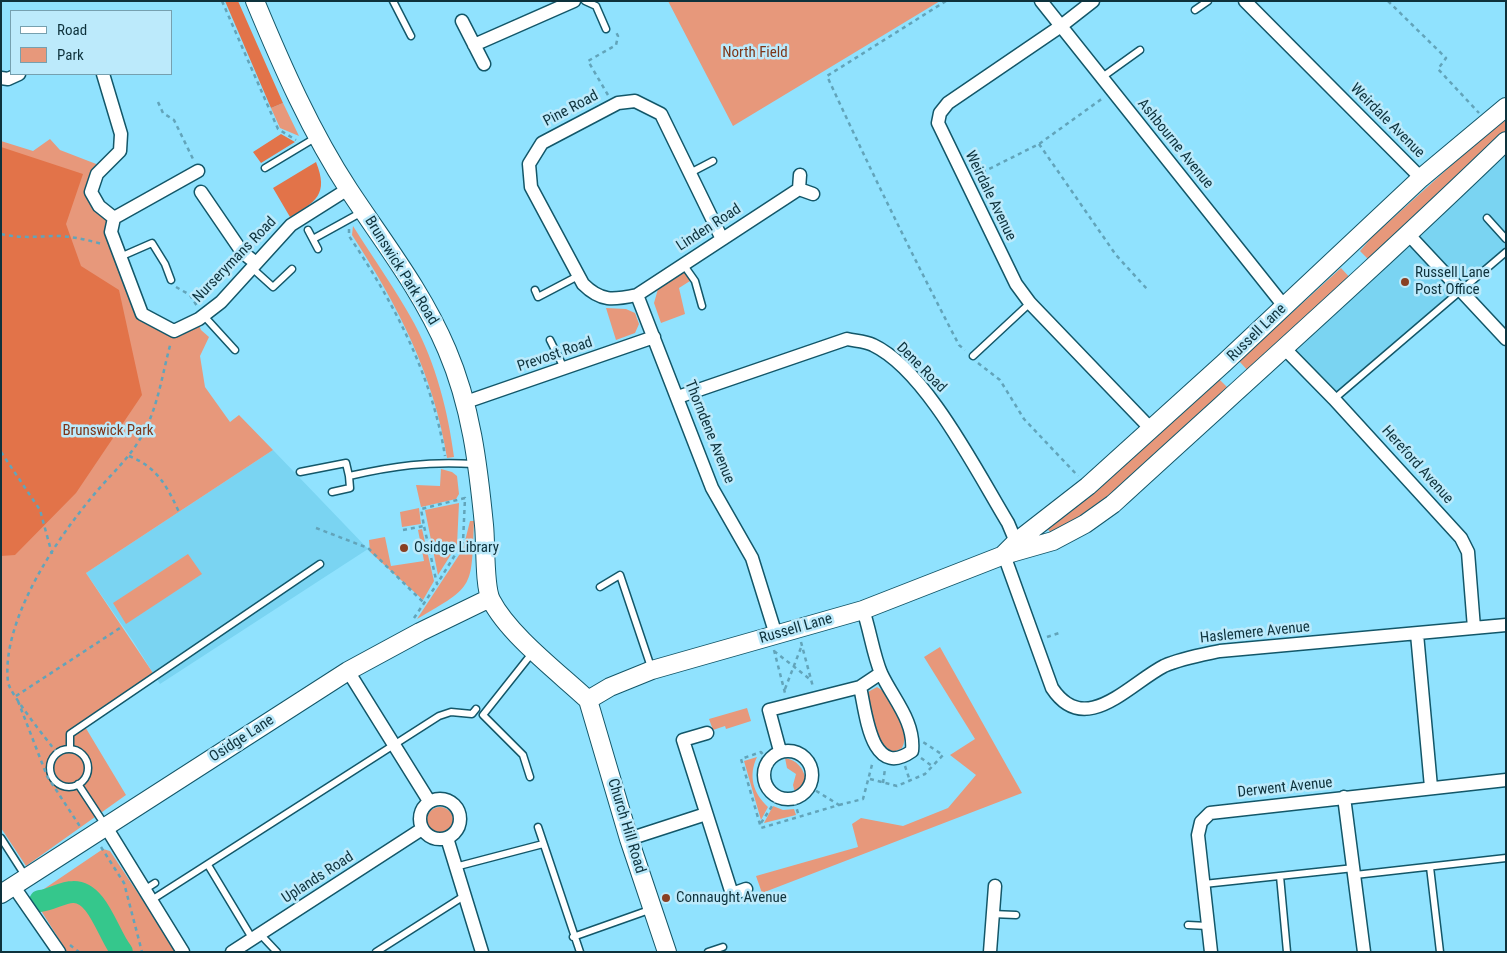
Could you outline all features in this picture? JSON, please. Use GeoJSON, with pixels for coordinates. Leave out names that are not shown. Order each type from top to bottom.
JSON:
{"type":"FeatureCollection","features":[{"type":"Feature","properties":{"kind":"main road","name":"Brunswick Park Road"},"geometry":{"type":"LineString","coordinates":[[255,1],[311,140],[348,189],[356,215],[426,306],[447,351],[466,402],[478,465],[490,598],[504,620],[588,700]]}},
{"type":"Feature","properties":{"kind":"main road","name":"Russell Lane"},"geometry":{"type":"LineString","coordinates":[[1004,555],[1016,542],[1088,486],[1342,254],[1421,178],[1506,106]]}},
{"type":"Feature","properties":{"kind":"main road","name":"Russell Lane"},"geometry":{"type":"LineString","coordinates":[[588,700],[610,687],[652,670],[773,641],[800,637],[863,610],[1004,555],[1053,541],[1085,524],[1113,504],[1285,348],[1362,275],[1409,235],[1505,144]]}},
{"type":"Feature","properties":{"kind":"main road"},"geometry":{"type":"LineString","coordinates":[[1342,254],[1362,275]]}},
{"type":"Feature","properties":{"kind":"main road"},"geometry":{"type":"LineString","coordinates":[[1224,363],[1242,386]]}},
{"type":"Feature","properties":{"kind":"main road","name":"Osidge Lane"},"geometry":{"type":"LineString","coordinates":[[14,886],[348,671],[420,632],[490,598]]}},
{"type":"Feature","properties":{"kind":"main road","name":"Church Hill Road"},"geometry":{"type":"LineString","coordinates":[[588,700],[629,839],[667,952]]}},
{"type":"Feature","properties":{"kind":"street"},"geometry":{"type":"LineString","coordinates":[[474,45],[574,1]]}},
{"type":"Feature","properties":{"kind":"street","name":"Ashbourne Avenue"},"geometry":{"type":"LineString","coordinates":[[1041,1],[1284,306]]}},
{"type":"Feature","properties":{"kind":"street","name":"Weirdale Avenue"},"geometry":{"type":"LineString","coordinates":[[1093,1],[1061,26],[948,103],[940,113],[938,123],[942,135],[1016,284],[1030,303],[1151,429]]}},
{"type":"Feature","properties":{"kind":"street","name":"Weirdale Avenue"},"geometry":{"type":"LineString","coordinates":[[1245,1],[1421,178]]}},
{"type":"Feature","properties":{"kind":"street"},"geometry":{"type":"LineString","coordinates":[[462,21],[484,64]]}},
{"type":"Feature","properties":{"kind":"street"},"geometry":{"type":"LineString","coordinates":[[1,78],[8,80],[17,75]]}},
{"type":"Feature","properties":{"kind":"street"},"geometry":{"type":"LineString","coordinates":[[103,75],[121,134],[120,151],[97,174],[91,192],[99,206],[114,218]]}},
{"type":"Feature","properties":{"kind":"street","name":"Pine Road"},"geometry":{"type":"LineString","coordinates":[[636,295],[613,300],[592,294],[578,276],[531,187],[530,164],[542,143],[614,105],[635,101],[661,114],[722,238]]}},
{"type":"Feature","properties":{"kind":"street"},"geometry":{"type":"LineString","coordinates":[[174,331],[142,314],[110,232],[114,218],[198,171]]}},
{"type":"Feature","properties":{"kind":"street"},"geometry":{"type":"LineString","coordinates":[[800,175],[798,189],[813,194]]}},
{"type":"Feature","properties":{"kind":"street","name":"Nurserymans Road"},"geometry":{"type":"LineString","coordinates":[[174,331],[204,316],[221,302],[290,225],[348,189]]}},
{"type":"Feature","properties":{"kind":"street","name":"Linden Road"},"geometry":{"type":"LineString","coordinates":[[636,295],[798,189]]}},
{"type":"Feature","properties":{"kind":"street"},"geometry":{"type":"LineString","coordinates":[[201,192],[242,252],[254,266]]}},
{"type":"Feature","properties":{"kind":"street"},"geometry":{"type":"LineString","coordinates":[[1409,235],[1506,338]]}},
{"type":"Feature","properties":{"kind":"street","name":"Thorndene Avenue"},"geometry":{"type":"LineString","coordinates":[[636,295],[678,397],[712,488],[752,558],[773,641]]}},
{"type":"Feature","properties":{"kind":"street","name":"Prevost Road"},"geometry":{"type":"LineString","coordinates":[[466,402],[654,337]]}},
{"type":"Feature","properties":{"kind":"street","name":"Dene Road"},"geometry":{"type":"LineString","coordinates":[[678,397],[846,339],[872,344],[896,361],[941,412],[1008,523],[1016,542]]}},
{"type":"Feature","properties":{"kind":"street","name":"Hereford Avenue"},"geometry":{"type":"LineString","coordinates":[[1285,348],[1461,538],[1468,552],[1474,628]]}},
{"type":"Feature","properties":{"kind":"street","name":"Haslemere Avenue"},"geometry":{"type":"LineString","coordinates":[[1004,555],[1052,688],[1060,699],[1080,710],[1092,709],[1113,699],[1163,667],[1186,657],[1220,651],[1506,625]]}},
{"type":"Feature","properties":{"kind":"street"},"geometry":{"type":"LineString","coordinates":[[860,688],[875,748],[886,757],[902,758],[912,751],[913,737],[905,715],[881,673],[863,610]]}},
{"type":"Feature","properties":{"kind":"street"},"geometry":{"type":"LineString","coordinates":[[1417,634],[1431,787]]}},
{"type":"Feature","properties":{"kind":"street"},"geometry":{"type":"LineString","coordinates":[[348,671],[429,801]]}},
{"type":"Feature","properties":{"kind":"street"},"geometry":{"type":"LineString","coordinates":[[780,751],[769,710],[860,688],[881,673]]}},
{"type":"Feature","properties":{"kind":"street"},"geometry":{"type":"LineString","coordinates":[[707,733],[682,740],[732,894],[746,889]]}},
{"type":"Feature","properties":{"kind":"street"},"geometry":{"type":"LineString","coordinates":[[780,751],[795,751],[806,757],[813,770],[810,787],[805,792],[793,796],[778,797],[766,785],[764,777],[770,764],[780,751]]}},
{"type":"Feature","properties":{"kind":"street","name":"Derwent Avenue"},"geometry":{"type":"LineString","coordinates":[[1211,952],[1198,835],[1200,822],[1210,813],[1506,780]]}},
{"type":"Feature","properties":{"kind":"street"},"geometry":{"type":"LineString","coordinates":[[1344,797],[1364,952]]}},
{"type":"Feature","properties":{"kind":"street"},"geometry":{"type":"LineString","coordinates":[[442,798],[449,800],[458,810],[460,816],[457,830],[447,838],[430,837],[422,829],[419,823],[420,811],[429,801],[442,798]]}},
{"type":"Feature","properties":{"kind":"street"},"geometry":{"type":"LineString","coordinates":[[629,839],[706,814]]}},
{"type":"Feature","properties":{"kind":"street"},"geometry":{"type":"LineString","coordinates":[[106,827],[182,952]]}},
{"type":"Feature","properties":{"kind":"street","name":"Uplands Road"},"geometry":{"type":"LineString","coordinates":[[232,952],[422,829]]}},
{"type":"Feature","properties":{"kind":"street"},"geometry":{"type":"LineString","coordinates":[[447,838],[482,952]]}},
{"type":"Feature","properties":{"kind":"street"},"geometry":{"type":"LineString","coordinates":[[14,886],[59,952]]}},
{"type":"Feature","properties":{"kind":"street"},"geometry":{"type":"LineString","coordinates":[[990,952],[989,919],[995,886]]}},
{"type":"Feature","properties":{"kind":"lane"},"geometry":{"type":"LineString","coordinates":[[393,1],[411,36]]}},
{"type":"Feature","properties":{"kind":"lane"},"geometry":{"type":"LineString","coordinates":[[585,1],[596,6],[606,26]]}},
{"type":"Feature","properties":{"kind":"lane"},"geometry":{"type":"LineString","coordinates":[[1195,10],[1208,1]]}},
{"type":"Feature","properties":{"kind":"lane"},"geometry":{"type":"LineString","coordinates":[[1102,78],[1140,50]]}},
{"type":"Feature","properties":{"kind":"lane"},"geometry":{"type":"LineString","coordinates":[[265,168],[311,140]]}},
{"type":"Feature","properties":{"kind":"lane"},"geometry":{"type":"LineString","coordinates":[[690,173],[713,161]]}},
{"type":"Feature","properties":{"kind":"lane"},"geometry":{"type":"LineString","coordinates":[[313,239],[356,215]]}},
{"type":"Feature","properties":{"kind":"lane"},"geometry":{"type":"LineString","coordinates":[[1487,218],[1506,239]]}},
{"type":"Feature","properties":{"kind":"lane"},"geometry":{"type":"LineString","coordinates":[[308,230],[318,249]]}},
{"type":"Feature","properties":{"kind":"lane"},"geometry":{"type":"LineString","coordinates":[[117,253],[152,243],[165,264],[171,280]]}},
{"type":"Feature","properties":{"kind":"lane"},"geometry":{"type":"LineString","coordinates":[[1334,399],[1506,252]]}},
{"type":"Feature","properties":{"kind":"lane"},"geometry":{"type":"LineString","coordinates":[[683,264],[695,281],[702,306]]}},
{"type":"Feature","properties":{"kind":"lane"},"geometry":{"type":"LineString","coordinates":[[254,266],[274,287],[292,269]]}},
{"type":"Feature","properties":{"kind":"lane"},"geometry":{"type":"LineString","coordinates":[[535,290],[538,297],[578,276]]}},
{"type":"Feature","properties":{"kind":"lane"},"geometry":{"type":"LineString","coordinates":[[973,356],[1030,303]]}},
{"type":"Feature","properties":{"kind":"lane"},"geometry":{"type":"LineString","coordinates":[[204,316],[235,350]]}},
{"type":"Feature","properties":{"kind":"lane"},"geometry":{"type":"LineString","coordinates":[[550,340],[565,369]]}},
{"type":"Feature","properties":{"kind":"lane"},"geometry":{"type":"LineString","coordinates":[[300,472],[346,463],[350,488],[332,492]]}},
{"type":"Feature","properties":{"kind":"lane"},"geometry":{"type":"LineString","coordinates":[[349,476],[407,464],[446,463],[478,465]]}},
{"type":"Feature","properties":{"kind":"lane"},"geometry":{"type":"LineString","coordinates":[[70,749],[70,734],[320,564]]}},
{"type":"Feature","properties":{"kind":"lane"},"geometry":{"type":"LineString","coordinates":[[600,586],[620,574],[652,670]]}},
{"type":"Feature","properties":{"kind":"lane"},"geometry":{"type":"LineString","coordinates":[[530,777],[523,755],[483,715],[534,650]]}},
{"type":"Feature","properties":{"kind":"lane"},"geometry":{"type":"LineString","coordinates":[[147,895],[208,866],[439,716],[451,712],[472,714],[476,710]]}},
{"type":"Feature","properties":{"kind":"lane"},"geometry":{"type":"LineString","coordinates":[[70,749],[81,754],[88,764],[86,776],[78,784],[68,787],[54,780],[50,766],[57,753],[70,749]]}},
{"type":"Feature","properties":{"kind":"lane"},"geometry":{"type":"LineString","coordinates":[[78,784],[106,827]]}},
{"type":"Feature","properties":{"kind":"lane"},"geometry":{"type":"LineString","coordinates":[[538,827],[580,952]]}},
{"type":"Feature","properties":{"kind":"lane"},"geometry":{"type":"LineString","coordinates":[[1,838],[14,886]]}},
{"type":"Feature","properties":{"kind":"lane"},"geometry":{"type":"LineString","coordinates":[[455,867],[543,844]]}},
{"type":"Feature","properties":{"kind":"lane"},"geometry":{"type":"LineString","coordinates":[[1204,884],[1280,876],[1430,867],[1506,858]]}},
{"type":"Feature","properties":{"kind":"lane"},"geometry":{"type":"LineString","coordinates":[[208,866],[256,936],[276,952]]}},
{"type":"Feature","properties":{"kind":"lane"},"geometry":{"type":"LineString","coordinates":[[1430,867],[1440,952]]}},
{"type":"Feature","properties":{"kind":"lane"},"geometry":{"type":"LineString","coordinates":[[1280,876],[1287,952]]}},
{"type":"Feature","properties":{"kind":"lane"},"geometry":{"type":"LineString","coordinates":[[147,895],[155,883]]}},
{"type":"Feature","properties":{"kind":"lane"},"geometry":{"type":"LineString","coordinates":[[376,952],[464,896]]}},
{"type":"Feature","properties":{"kind":"lane"},"geometry":{"type":"LineString","coordinates":[[574,937],[652,910]]}},
{"type":"Feature","properties":{"kind":"lane"},"geometry":{"type":"LineString","coordinates":[[989,919],[1016,915]]}},
{"type":"Feature","properties":{"kind":"lane"},"geometry":{"type":"LineString","coordinates":[[1188,925],[1208,926]]}},
{"type":"Feature","properties":{"kind":"lane"},"geometry":{"type":"LineString","coordinates":[[708,952],[723,947]]}},
{"type":"Feature","properties":{"kind":"path"},"geometry":{"type":"LineString","coordinates":[[222,1],[278,129],[311,140]]}},
{"type":"Feature","properties":{"kind":"path"},"geometry":{"type":"LineString","coordinates":[[946,1],[827,76],[879,190],[959,345],[973,356],[982,368],[1000,380],[1024,419],[1088,486]]}},
{"type":"Feature","properties":{"kind":"path"},"geometry":{"type":"LineString","coordinates":[[1388,1],[1446,58],[1438,68],[1487,121]]}},
{"type":"Feature","properties":{"kind":"path"},"geometry":{"type":"LineString","coordinates":[[606,26],[611,21],[618,36],[616,45],[588,61],[614,105]]}},
{"type":"Feature","properties":{"kind":"path"},"geometry":{"type":"LineString","coordinates":[[965,181],[1039,144],[1112,92]]}},
{"type":"Feature","properties":{"kind":"path"},"geometry":{"type":"LineString","coordinates":[[158,102],[163,114],[174,120],[198,171]]}},
{"type":"Feature","properties":{"kind":"path"},"geometry":{"type":"LineString","coordinates":[[1039,144],[1116,255],[1147,288]]}},
{"type":"Feature","properties":{"kind":"path"},"geometry":{"type":"LineString","coordinates":[[356,215],[349,236],[376,276],[404,328],[439,421],[446,463]]}},
{"type":"Feature","properties":{"kind":"path"},"geometry":{"type":"LineString","coordinates":[[1,234],[15,238],[60,236],[84,238],[117,253]]}},
{"type":"Feature","properties":{"kind":"path"},"geometry":{"type":"LineString","coordinates":[[171,280],[174,286],[190,295],[204,316]]}},
{"type":"Feature","properties":{"kind":"path"},"geometry":{"type":"LineString","coordinates":[[57,753],[8,684],[8,656],[12,631],[34,583],[52,554],[92,497],[129,456],[152,417],[174,331]]}},
{"type":"Feature","properties":{"kind":"path"},"geometry":{"type":"LineString","coordinates":[[1,452],[40,510],[52,554]]}},
{"type":"Feature","properties":{"kind":"path"},"geometry":{"type":"LineString","coordinates":[[129,456],[146,463],[159,477],[171,494],[179,512]]}},
{"type":"Feature","properties":{"kind":"path"},"geometry":{"type":"LineString","coordinates":[[420,632],[412,620],[437,584],[462,542],[465,498],[421,510],[437,584]]}},
{"type":"Feature","properties":{"kind":"path"},"geometry":{"type":"LineString","coordinates":[[403,530],[424,526]]}},
{"type":"Feature","properties":{"kind":"path"},"geometry":{"type":"LineString","coordinates":[[316,528],[368,548],[424,603]]}},
{"type":"Feature","properties":{"kind":"path"},"geometry":{"type":"LineString","coordinates":[[16,695],[123,626]]}},
{"type":"Feature","properties":{"kind":"path"},"geometry":{"type":"LineString","coordinates":[[1035,641],[1062,632]]}},
{"type":"Feature","properties":{"kind":"path"},"geometry":{"type":"LineString","coordinates":[[784,691],[793,667],[800,637]]}},
{"type":"Feature","properties":{"kind":"path"},"geometry":{"type":"LineString","coordinates":[[800,637],[816,698]]}},
{"type":"Feature","properties":{"kind":"path"},"geometry":{"type":"LineString","coordinates":[[773,641],[793,667],[812,681]]}},
{"type":"Feature","properties":{"kind":"path"},"geometry":{"type":"LineString","coordinates":[[773,641],[788,706]]}},
{"type":"Feature","properties":{"kind":"path"},"geometry":{"type":"LineString","coordinates":[[16,695],[46,776],[81,828]]}},
{"type":"Feature","properties":{"kind":"path"},"geometry":{"type":"LineString","coordinates":[[870,779],[897,786],[925,774],[943,754],[913,737]]}},
{"type":"Feature","properties":{"kind":"path"},"geometry":{"type":"LineString","coordinates":[[770,764],[762,752],[742,759],[761,828],[863,799],[870,779],[875,748]]}},
{"type":"Feature","properties":{"kind":"path"},"geometry":{"type":"LineString","coordinates":[[810,787],[840,805]]}},
{"type":"Feature","properties":{"kind":"path"},"geometry":{"type":"LineString","coordinates":[[793,796],[800,817]]}},
{"type":"Feature","properties":{"kind":"path"},"geometry":{"type":"LineString","coordinates":[[760,824],[778,797]]}},
{"type":"Feature","properties":{"kind":"path"},"geometry":{"type":"LineString","coordinates":[[99,844],[124,882],[142,952]]}},
{"type":"Feature","properties":{"kind":"shaded area"},"geometry":{"type":"Polygon","coordinates":[[[1506,141],[1506,255],[1334,398],[1288,348],[1506,141]]]}},
{"type":"Feature","properties":{"kind":"shaded area"},"geometry":{"type":"Polygon","coordinates":[[[273,450],[368,549],[160,684],[86,573],[273,450]]]}},
{"type":"Feature","properties":{"kind":"green space"},"geometry":{"type":"Polygon","coordinates":[[[225,1],[238,1],[283,103],[271,108],[225,1]]]}},
{"type":"Feature","properties":{"kind":"green space","name":"North Field"},"geometry":{"type":"Polygon","coordinates":[[[668,1],[940,1],[733,126],[668,1]]]}},
{"type":"Feature","properties":{"kind":"green space"},"geometry":{"type":"Polygon","coordinates":[[[283,103],[299,136],[280,128],[271,108],[283,103]]]}},
{"type":"Feature","properties":{"kind":"green space"},"geometry":{"type":"Polygon","coordinates":[[[1506,116],[1506,137],[1372,263],[1360,251],[1372,237],[1506,116]]]}},
{"type":"Feature","properties":{"kind":"green space"},"geometry":{"type":"Polygon","coordinates":[[[281,134],[295,142],[261,163],[253,152],[281,134]]]}},
{"type":"Feature","properties":{"kind":"green space","name":"Brunswick Park"},"geometry":{"type":"Polygon","coordinates":[[[50,139],[60,150],[104,167],[91,193],[113,218],[133,297],[169,330],[197,320],[201,330],[209,337],[200,356],[205,387],[230,422],[239,415],[273,450],[86,573],[155,676],[84,725],[126,795],[26,866],[1,828],[1,141],[33,151],[50,139]]]}},
{"type":"Feature","properties":{"kind":"green space"},"geometry":{"type":"Polygon","coordinates":[[[1,147],[83,174],[66,224],[81,266],[119,290],[142,395],[76,493],[15,555],[1,556],[1,147]]]}},
{"type":"Feature","properties":{"kind":"green space"},"geometry":{"type":"Polygon","coordinates":[[[316,162],[321,182],[318,196],[307,207],[290,217],[273,188],[316,162]]]}},
{"type":"Feature","properties":{"kind":"green space"},"geometry":{"type":"Polygon","coordinates":[[[353,226],[400,298],[429,355],[440,388],[454,457],[447,458],[433,398],[412,341],[384,287],[352,235],[353,226]]]}},
{"type":"Feature","properties":{"kind":"green space"},"geometry":{"type":"Polygon","coordinates":[[[1341,268],[1354,282],[1252,375],[1239,361],[1341,268]]]}},
{"type":"Feature","properties":{"kind":"green space"},"geometry":{"type":"Polygon","coordinates":[[[685,272],[690,281],[679,288],[685,314],[661,323],[654,303],[658,289],[685,272]]]}},
{"type":"Feature","properties":{"kind":"green space"},"geometry":{"type":"Polygon","coordinates":[[[606,308],[626,309],[635,313],[639,324],[635,333],[616,340],[606,308]]]}},
{"type":"Feature","properties":{"kind":"green space"},"geometry":{"type":"Polygon","coordinates":[[[1219,379],[1232,392],[1115,498],[1053,536],[1047,528],[1078,505],[1219,379]]]}},
{"type":"Feature","properties":{"kind":"green space"},"geometry":{"type":"Polygon","coordinates":[[[441,469],[452,472],[457,476],[459,494],[456,499],[421,507],[416,485],[440,486],[441,469]]]}},
{"type":"Feature","properties":{"kind":"green space"},"geometry":{"type":"Polygon","coordinates":[[[459,503],[457,545],[438,575],[425,510],[459,503]]]}},
{"type":"Feature","properties":{"kind":"green space"},"geometry":{"type":"Polygon","coordinates":[[[419,508],[421,524],[402,527],[400,512],[419,508]]]}},
{"type":"Feature","properties":{"kind":"green space"},"geometry":{"type":"Polygon","coordinates":[[[470,521],[474,521],[472,560],[466,582],[460,591],[450,599],[417,619],[463,549],[470,521]]]}},
{"type":"Feature","properties":{"kind":"green space"},"geometry":{"type":"Polygon","coordinates":[[[422,529],[434,581],[423,600],[370,552],[369,540],[385,537],[391,566],[424,561],[418,530],[422,529]]]}},
{"type":"Feature","properties":{"kind":"green space"},"geometry":{"type":"Polygon","coordinates":[[[188,554],[202,574],[126,624],[113,603],[188,554]]]}},
{"type":"Feature","properties":{"kind":"green space"},"geometry":{"type":"Polygon","coordinates":[[[940,647],[1022,793],[762,893],[756,876],[858,847],[852,824],[861,818],[903,826],[948,808],[976,775],[950,755],[975,739],[924,657],[940,647]]]}},
{"type":"Feature","properties":{"kind":"green space"},"geometry":{"type":"Polygon","coordinates":[[[877,687],[883,691],[896,711],[905,733],[902,748],[894,752],[882,743],[872,721],[867,698],[868,692],[877,687]]]}},
{"type":"Feature","properties":{"kind":"green space"},"geometry":{"type":"Polygon","coordinates":[[[747,708],[751,721],[726,729],[725,726],[713,730],[709,719],[747,708]]]}},
{"type":"Feature","properties":{"kind":"green space"},"geometry":{"type":"Polygon","coordinates":[[[757,757],[753,771],[754,784],[759,796],[768,807],[761,820],[744,761],[757,757]]]}},
{"type":"Feature","properties":{"kind":"green space"},"geometry":{"type":"Polygon","coordinates":[[[785,758],[799,765],[806,779],[801,790],[795,793],[793,785],[796,774],[787,768],[785,758]]]}},
{"type":"Feature","properties":{"kind":"green space"},"geometry":{"type":"Polygon","coordinates":[[[773,806],[783,810],[794,809],[796,815],[764,823],[773,806]]]}},
{"type":"Feature","properties":{"kind":"green space"},"geometry":{"type":"Polygon","coordinates":[[[440,807],[449,811],[453,820],[449,829],[440,833],[431,829],[427,820],[431,811],[440,807]]]}},
{"type":"Feature","properties":{"kind":"green space"},"geometry":{"type":"Polygon","coordinates":[[[103,849],[110,851],[177,952],[67,952],[40,909],[38,893],[103,849]]]}},
{"type":"Feature","properties":{"kind":"waterway"},"geometry":{"type":"LineString","coordinates":[[40,901],[69,892],[82,894],[96,906],[122,952]]}},
{"type":"Feature","properties":{"kind":"place","name":"Russell Lane Post Office"},"geometry":{"type":"Point","coordinates":[1405,282]}},
{"type":"Feature","properties":{"kind":"place","name":"Osidge Library"},"geometry":{"type":"Point","coordinates":[404,548]}},
{"type":"Feature","properties":{"kind":"place","name":"Connaught Avenue"},"geometry":{"type":"Point","coordinates":[666,898]}}]}
